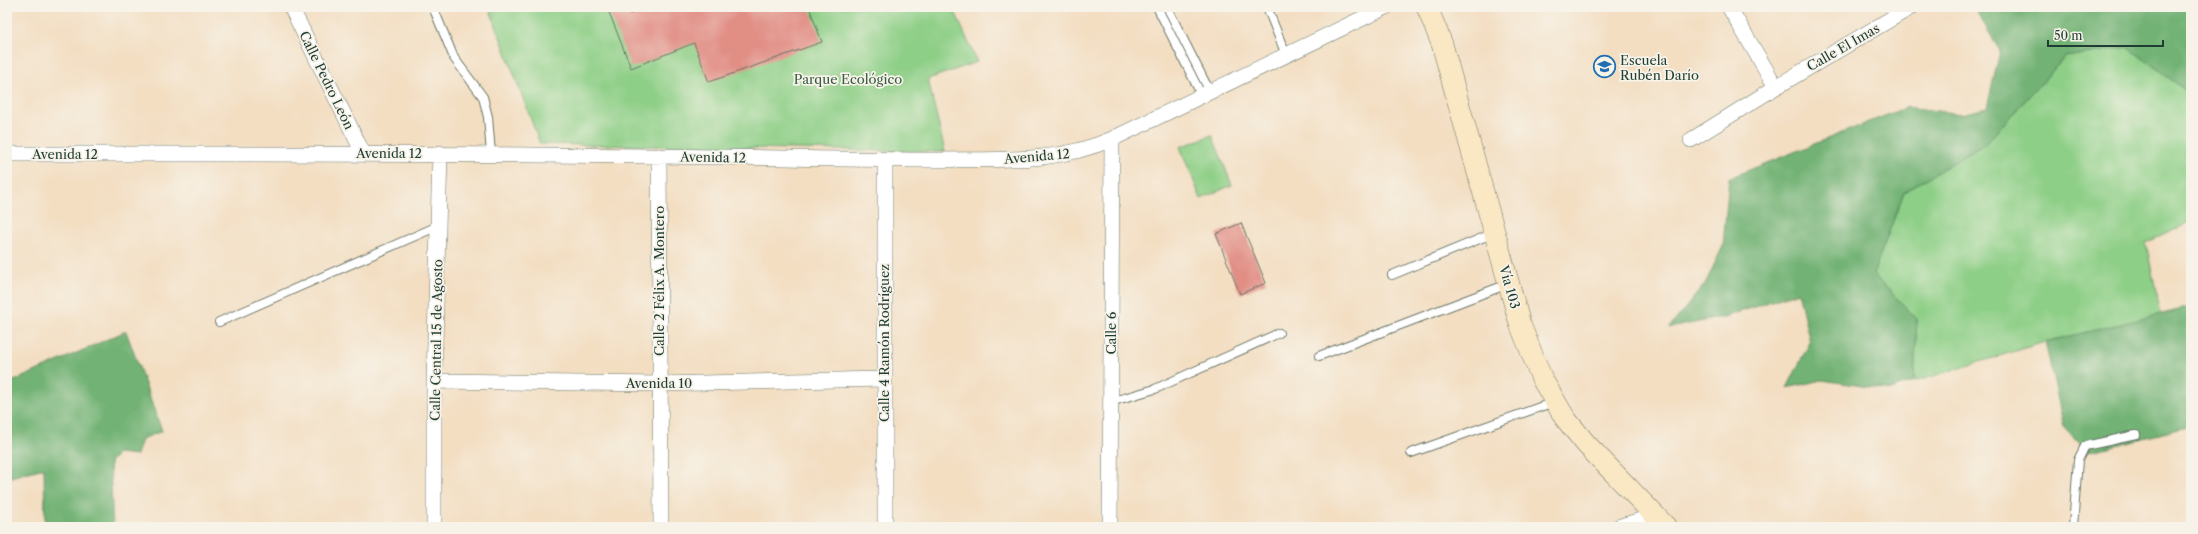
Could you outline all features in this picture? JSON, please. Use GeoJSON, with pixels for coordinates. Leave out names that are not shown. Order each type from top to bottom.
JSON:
{"type":"FeatureCollection","features":[{"type":"Feature","properties":{"kind":"main road","name":"Vía 103"},"geometry":{"type":"LineString","coordinates":[[1428,7],[1442,44],[1495,232],[1508,284],[1532,357],[1555,402],[1586,444],[1660,521]]}},
{"type":"Feature","properties":{"kind":"street","name":"Calle Pedro León"},"geometry":{"type":"LineString","coordinates":[[292,7],[363,153]]}},
{"type":"Feature","properties":{"kind":"street","name":"Avenida 12"},"geometry":{"type":"LineString","coordinates":[[7,154],[440,153],[885,160],[1039,158],[1061,156],[1089,149],[1112,139],[1386,7]]}},
{"type":"Feature","properties":{"kind":"street"},"geometry":{"type":"LineString","coordinates":[[1729,7],[1776,87]]}},
{"type":"Feature","properties":{"kind":"street","name":"Calle El Imas"},"geometry":{"type":"LineString","coordinates":[[1691,140],[1776,87],[1911,7]]}},
{"type":"Feature","properties":{"kind":"street","name":"Calle 6"},"geometry":{"type":"LineString","coordinates":[[1110,527],[1112,139]]}},
{"type":"Feature","properties":{"kind":"street","name":"Calle Central 15 de Agosto"},"geometry":{"type":"LineString","coordinates":[[434,527],[434,381],[440,153]]}},
{"type":"Feature","properties":{"kind":"street","name":"Calle 2 Félix A. Montero"},"geometry":{"type":"LineString","coordinates":[[659,156],[659,384],[661,527]]}},
{"type":"Feature","properties":{"kind":"street","name":"Calle 4 Ramón Rodríguez"},"geometry":{"type":"LineString","coordinates":[[885,160],[885,527]]}},
{"type":"Feature","properties":{"kind":"street","name":"Avenida 10"},"geometry":{"type":"LineString","coordinates":[[434,381],[659,384],[884,380]]}},
{"type":"Feature","properties":{"kind":"street"},"geometry":{"type":"LineString","coordinates":[[1618,527],[1660,521]]}},
{"type":"Feature","properties":{"kind":"lane"},"geometry":{"type":"LineString","coordinates":[[433,7],[454,58],[483,97],[488,117],[491,154]]}},
{"type":"Feature","properties":{"kind":"lane"},"geometry":{"type":"LineString","coordinates":[[1157,7],[1206,94]]}},
{"type":"Feature","properties":{"kind":"lane"},"geometry":{"type":"LineString","coordinates":[[1167,7],[1206,94]]}},
{"type":"Feature","properties":{"kind":"lane"},"geometry":{"type":"LineString","coordinates":[[1267,7],[1286,55]]}},
{"type":"Feature","properties":{"kind":"lane"},"geometry":{"type":"LineString","coordinates":[[219,322],[438,226]]}},
{"type":"Feature","properties":{"kind":"lane"},"geometry":{"type":"LineString","coordinates":[[1392,275],[1495,232]]}},
{"type":"Feature","properties":{"kind":"lane"},"geometry":{"type":"LineString","coordinates":[[1319,356],[1508,284]]}},
{"type":"Feature","properties":{"kind":"lane"},"geometry":{"type":"LineString","coordinates":[[1110,402],[1155,389],[1278,333]]}},
{"type":"Feature","properties":{"kind":"lane"},"geometry":{"type":"LineString","coordinates":[[1411,453],[1555,402]]}},
{"type":"Feature","properties":{"kind":"lane"},"geometry":{"type":"LineString","coordinates":[[2073,527],[2078,460],[2085,446],[2136,436]]}},
{"type":"Feature","properties":{"kind":"green space","name":"Parque Ecológico"},"geometry":{"type":"Polygon","coordinates":[[[489,7],[953,7],[977,62],[928,79],[945,152],[540,144],[489,7]]]}},
{"type":"Feature","properties":{"kind":"green space"},"geometry":{"type":"Polygon","coordinates":[[[1974,7],[2191,7],[2191,87],[2185,90],[2128,47],[2065,57],[1986,143],[1904,192],[1873,274],[1917,319],[1914,382],[1890,390],[1822,380],[1787,388],[1810,342],[1798,292],[1728,316],[1669,328],[1705,284],[1723,246],[1729,178],[1907,107],[1961,114],[1987,108],[2000,51],[1974,7]]]}},
{"type":"Feature","properties":{"kind":"green space"},"geometry":{"type":"Polygon","coordinates":[[[2128,47],[2185,90],[2191,122],[2191,222],[2146,243],[2161,315],[2045,342],[1914,382],[1917,319],[1873,274],[1904,192],[1986,143],[2065,57],[2128,47]]]}},
{"type":"Feature","properties":{"kind":"green space"},"geometry":{"type":"Polygon","coordinates":[[[1212,135],[1232,185],[1201,199],[1180,147],[1212,135]]]}},
{"type":"Feature","properties":{"kind":"green space"},"geometry":{"type":"Polygon","coordinates":[[[2191,307],[2191,426],[2088,452],[2064,427],[2045,342],[2191,307]]]}},
{"type":"Feature","properties":{"kind":"green space"},"geometry":{"type":"Polygon","coordinates":[[[126,331],[162,431],[142,439],[137,455],[118,453],[110,462],[113,527],[45,527],[44,468],[7,478],[7,384],[126,331]]]}},
{"type":"Feature","properties":{"kind":"building"},"geometry":{"type":"Polygon","coordinates":[[[607,7],[628,7],[630,14],[647,7],[809,7],[822,42],[709,82],[694,43],[631,68],[607,7]]]}},
{"type":"Feature","properties":{"kind":"building"},"geometry":{"type":"Polygon","coordinates":[[[1241,223],[1266,283],[1240,294],[1216,234],[1241,223]]]}},
{"type":"Feature","properties":{"kind":"place","name":"Escuela Rubén Darío"},"geometry":{"type":"Point","coordinates":[1605,67]}}]}
